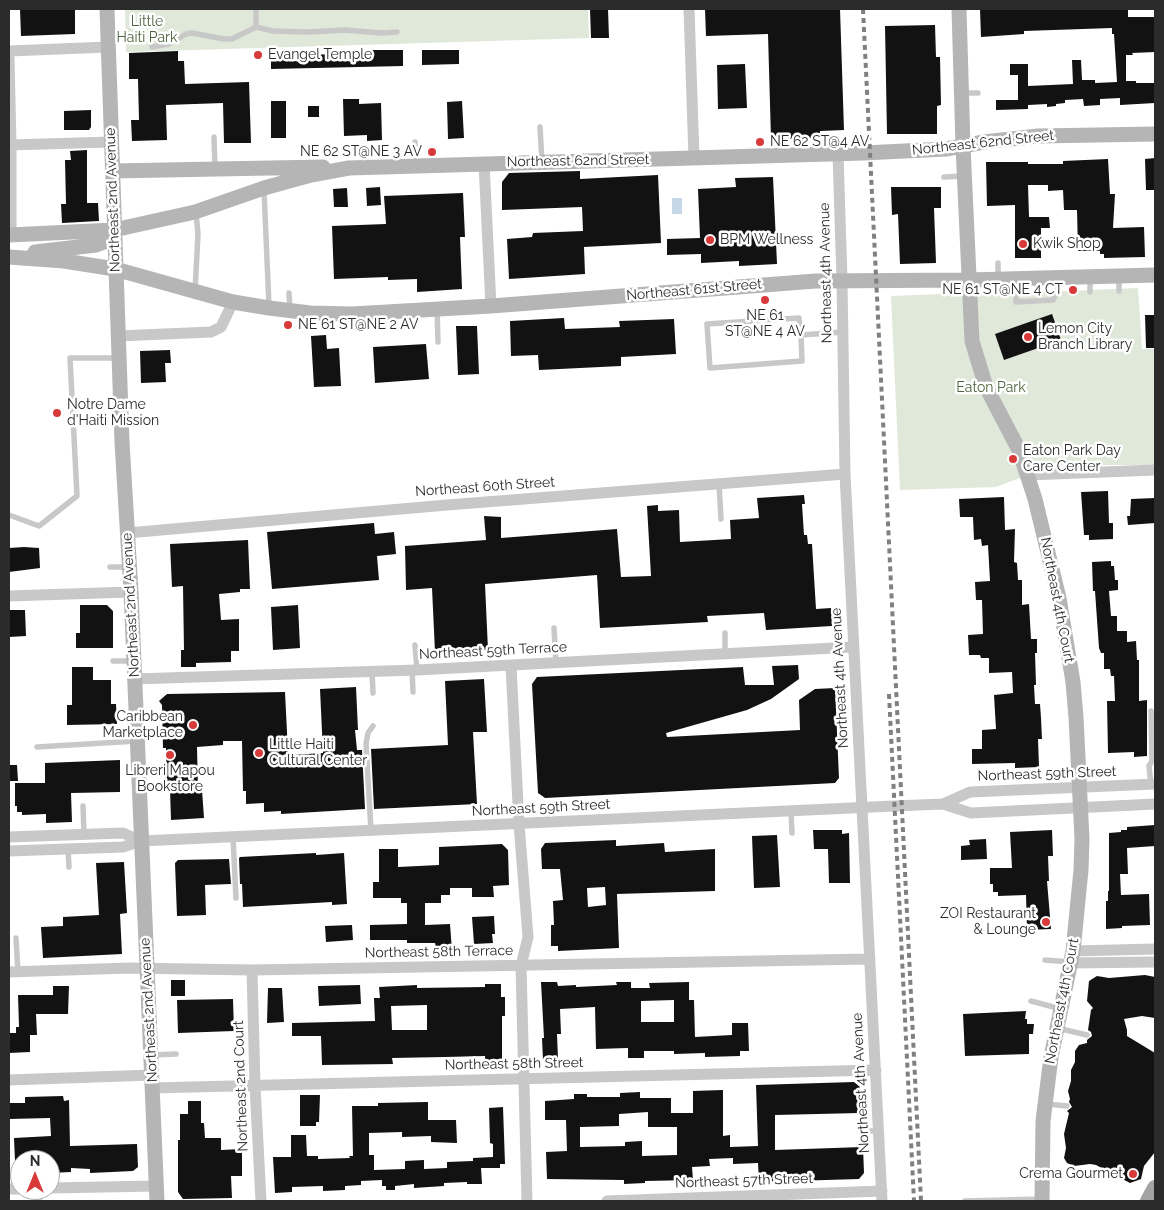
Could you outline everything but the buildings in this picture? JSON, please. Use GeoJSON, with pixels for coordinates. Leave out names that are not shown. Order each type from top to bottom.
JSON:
{"type":"FeatureCollection","features":[{"type":"Feature","properties":{"kind":"main road","name":"Northeast 2nd Avenue"},"geometry":{"type":"LineString","coordinates":[[106,9],[115,269],[157,1194]]}},
{"type":"Feature","properties":{"kind":"main road","name":"Northeast 4th Court"},"geometry":{"type":"LineString","coordinates":[[959,9],[970,328],[975,355],[989,395],[1018,450],[1028,475],[1051,562],[1068,648],[1076,716],[1082,839],[1081,870],[1072,959],[1056,1028],[1045,1104],[1041,1152],[1042,1200]]}},
{"type":"Feature","properties":{"kind":"main road","name":"Northeast 62nd Street"},"geometry":{"type":"LineString","coordinates":[[10,235],[114,230],[196,212],[264,188],[311,175],[349,168],[838,154],[946,149],[1038,136],[1155,134]]}},
{"type":"Feature","properties":{"kind":"main road"},"geometry":{"type":"LineString","coordinates":[[112,171],[306,166],[349,168]]}},
{"type":"Feature","properties":{"kind":"main road"},"geometry":{"type":"LineString","coordinates":[[9,256],[96,244],[110,238],[114,230]]}},
{"type":"Feature","properties":{"kind":"main road"},"geometry":{"type":"LineString","coordinates":[[9,256],[64,261],[115,269]]}},
{"type":"Feature","properties":{"kind":"main road","name":"Northeast 61st Street"},"geometry":{"type":"LineString","coordinates":[[115,269],[233,302],[290,311],[352,314],[406,306],[437,309],[491,306],[816,281],[968,280],[998,271],[1016,278],[1090,276],[1119,283],[1155,275]]}},
{"type":"Feature","properties":{"kind":"main road"},"geometry":{"type":"LineString","coordinates":[[1148,1201],[1155,1188]]}},
{"type":"Feature","properties":{"kind":"street"},"geometry":{"type":"LineString","coordinates":[[689,9],[694,158]]}},
{"type":"Feature","properties":{"kind":"street"},"geometry":{"type":"LineString","coordinates":[[9,51],[108,47]]}},
{"type":"Feature","properties":{"kind":"street"},"geometry":{"type":"LineString","coordinates":[[9,56],[10,235]]}},
{"type":"Feature","properties":{"kind":"street"},"geometry":{"type":"LineString","coordinates":[[10,145],[111,142]]}},
{"type":"Feature","properties":{"kind":"street","name":"Northeast 4th Avenue"},"geometry":{"type":"LineString","coordinates":[[838,154],[845,474],[882,1196]]}},
{"type":"Feature","properties":{"kind":"street"},"geometry":{"type":"LineString","coordinates":[[484,163],[491,306]]}},
{"type":"Feature","properties":{"kind":"street"},"geometry":{"type":"LineString","coordinates":[[118,336],[211,332],[220,327],[233,302]]}},
{"type":"Feature","properties":{"kind":"street"},"geometry":{"type":"LineString","coordinates":[[1028,475],[1155,470]]}},
{"type":"Feature","properties":{"kind":"street","name":"Northeast 60th Street"},"geometry":{"type":"LineString","coordinates":[[128,533],[419,507],[845,474]]}},
{"type":"Feature","properties":{"kind":"street"},"geometry":{"type":"LineString","coordinates":[[9,596],[131,592]]}},
{"type":"Feature","properties":{"kind":"street","name":"Northeast 59th Terrace"},"geometry":{"type":"LineString","coordinates":[[134,680],[511,666],[853,647]]}},
{"type":"Feature","properties":{"kind":"street"},"geometry":{"type":"LineString","coordinates":[[511,666],[519,824],[528,937],[521,966],[527,1201]]}},
{"type":"Feature","properties":{"kind":"street","name":"Northeast 59th Street"},"geometry":{"type":"LineString","coordinates":[[943,804],[970,792],[1153,785]]}},
{"type":"Feature","properties":{"kind":"street","name":"Northeast 59th Street"},"geometry":{"type":"LineString","coordinates":[[9,851],[123,848],[142,841],[943,804],[971,813],[1155,804]]}},
{"type":"Feature","properties":{"kind":"street","name":"Northeast 59th Street"},"geometry":{"type":"LineString","coordinates":[[9,837],[123,833],[142,841]]}},
{"type":"Feature","properties":{"kind":"street"},"geometry":{"type":"LineString","coordinates":[[1072,959],[1155,948]]}},
{"type":"Feature","properties":{"kind":"street","name":"Northeast 58th Terrace"},"geometry":{"type":"LineString","coordinates":[[13,972],[521,966],[870,959]]}},
{"type":"Feature","properties":{"kind":"street"},"geometry":{"type":"LineString","coordinates":[[1072,959],[1155,962]]}},
{"type":"Feature","properties":{"kind":"street","name":"Northeast 2nd Court"},"geometry":{"type":"LineString","coordinates":[[252,970],[255,1086],[261,1201]]}},
{"type":"Feature","properties":{"kind":"street","name":"Northeast 58th Street"},"geometry":{"type":"LineString","coordinates":[[9,1080],[255,1086],[876,1070]]}},
{"type":"Feature","properties":{"kind":"street"},"geometry":{"type":"LineString","coordinates":[[60,1189],[157,1194]]}},
{"type":"Feature","properties":{"kind":"street","name":"Northeast 57th Street"},"geometry":{"type":"LineString","coordinates":[[607,1201],[882,1196]]}},
{"type":"Feature","properties":{"kind":"lane"},"geometry":{"type":"LineString","coordinates":[[256,9],[256,27]]}},
{"type":"Feature","properties":{"kind":"lane"},"geometry":{"type":"LineString","coordinates":[[152,47],[170,44],[186,34],[192,33],[224,40],[232,39],[256,27],[290,32],[340,30],[374,33],[397,32]]}},
{"type":"Feature","properties":{"kind":"lane"},"geometry":{"type":"LineString","coordinates":[[962,93],[978,92]]}},
{"type":"Feature","properties":{"kind":"lane"},"geometry":{"type":"LineString","coordinates":[[540,127],[542,162]]}},
{"type":"Feature","properties":{"kind":"lane"},"geometry":{"type":"LineString","coordinates":[[214,137],[215,168]]}},
{"type":"Feature","properties":{"kind":"lane"},"geometry":{"type":"LineString","coordinates":[[416,142],[416,166]]}},
{"type":"Feature","properties":{"kind":"lane"},"geometry":{"type":"LineString","coordinates":[[944,177],[964,176]]}},
{"type":"Feature","properties":{"kind":"lane"},"geometry":{"type":"LineString","coordinates":[[264,188],[269,308]]}},
{"type":"Feature","properties":{"kind":"lane"},"geometry":{"type":"LineString","coordinates":[[196,212],[198,234],[196,291]]}},
{"type":"Feature","properties":{"kind":"lane"},"geometry":{"type":"LineString","coordinates":[[1090,276],[1090,292]]}},
{"type":"Feature","properties":{"kind":"lane"},"geometry":{"type":"LineString","coordinates":[[1016,278],[1016,302],[1054,300],[1064,277]]}},
{"type":"Feature","properties":{"kind":"lane"},"geometry":{"type":"LineString","coordinates":[[289,293],[290,311]]}},
{"type":"Feature","properties":{"kind":"lane"},"geometry":{"type":"LineString","coordinates":[[437,309],[438,342]]}},
{"type":"Feature","properties":{"kind":"lane"},"geometry":{"type":"LineString","coordinates":[[799,318],[801,336],[802,361],[710,368],[707,324],[799,318]]}},
{"type":"Feature","properties":{"kind":"lane"},"geometry":{"type":"LineString","coordinates":[[801,336],[843,332]]}},
{"type":"Feature","properties":{"kind":"lane"},"geometry":{"type":"LineString","coordinates":[[9,515],[39,526],[77,496],[70,358],[119,358]]}},
{"type":"Feature","properties":{"kind":"lane"},"geometry":{"type":"LineString","coordinates":[[719,484],[721,519]]}},
{"type":"Feature","properties":{"kind":"lane"},"geometry":{"type":"LineString","coordinates":[[110,567],[129,567]]}},
{"type":"Feature","properties":{"kind":"lane"},"geometry":{"type":"LineString","coordinates":[[554,628],[556,663]]}},
{"type":"Feature","properties":{"kind":"lane"},"geometry":{"type":"LineString","coordinates":[[725,633],[725,654]]}},
{"type":"Feature","properties":{"kind":"lane"},"geometry":{"type":"LineString","coordinates":[[413,692],[415,645]]}},
{"type":"Feature","properties":{"kind":"lane"},"geometry":{"type":"LineString","coordinates":[[113,661],[134,661]]}},
{"type":"Feature","properties":{"kind":"lane"},"geometry":{"type":"LineString","coordinates":[[372,672],[373,693]]}},
{"type":"Feature","properties":{"kind":"lane"},"geometry":{"type":"LineString","coordinates":[[1151,711],[1152,761],[1149,766],[1153,785]]}},
{"type":"Feature","properties":{"kind":"lane"},"geometry":{"type":"LineString","coordinates":[[371,831],[366,744],[368,733],[373,726]]}},
{"type":"Feature","properties":{"kind":"lane"},"geometry":{"type":"LineString","coordinates":[[38,747],[137,742]]}},
{"type":"Feature","properties":{"kind":"lane"},"geometry":{"type":"LineString","coordinates":[[83,806],[84,834]]}},
{"type":"Feature","properties":{"kind":"lane"},"geometry":{"type":"LineString","coordinates":[[791,811],[792,833]]}},
{"type":"Feature","properties":{"kind":"lane"},"geometry":{"type":"LineString","coordinates":[[233,837],[236,898]]}},
{"type":"Feature","properties":{"kind":"lane"},"geometry":{"type":"LineString","coordinates":[[68,849],[69,866]]}},
{"type":"Feature","properties":{"kind":"lane"},"geometry":{"type":"LineString","coordinates":[[13,972],[16,938]]}},
{"type":"Feature","properties":{"kind":"lane"},"geometry":{"type":"LineString","coordinates":[[1045,960],[1072,959]]}},
{"type":"Feature","properties":{"kind":"lane"},"geometry":{"type":"LineString","coordinates":[[1031,1001],[1061,1009]]}},
{"type":"Feature","properties":{"kind":"lane"},"geometry":{"type":"LineString","coordinates":[[1056,1028],[1087,1034]]}},
{"type":"Feature","properties":{"kind":"lane"},"geometry":{"type":"LineString","coordinates":[[150,1055],[176,1054]]}},
{"type":"Feature","properties":{"kind":"lane"},"geometry":{"type":"LineString","coordinates":[[1045,1104],[1067,1106]]}},
{"type":"Feature","properties":{"kind":"lane"},"geometry":{"type":"LineString","coordinates":[[866,1131],[879,1131]]}},
{"type":"Feature","properties":{"kind":"lane"},"geometry":{"type":"LineString","coordinates":[[965,1201],[1042,1200]]}},
{"type":"Feature","properties":{"kind":"green space","name":"Little Haiti Park"},"geometry":{"type":"Polygon","coordinates":[[[125,9],[588,9],[589,38],[126,52],[125,9]]]}},
{"type":"Feature","properties":{"kind":"green space","name":"Eaton Park"},"geometry":{"type":"Polygon","coordinates":[[[1138,288],[1142,349],[1155,349],[1155,465],[1054,465],[996,487],[900,490],[891,296],[942,294],[949,296],[1138,288]]]}},
{"type":"Feature","properties":{"kind":"water"},"geometry":{"type":"Polygon","coordinates":[[[672,198],[682,198],[682,214],[672,214],[672,198]]]}},
{"type":"Feature","properties":{"kind":"railway"},"geometry":{"type":"LineString","coordinates":[[863,9],[921,1201]]}},
{"type":"Feature","properties":{"kind":"railway"},"geometry":{"type":"LineString","coordinates":[[889,694],[914,1201]]}},
{"type":"Feature","properties":{"kind":"place","name":"Evangel Temple"},"geometry":{"type":"Point","coordinates":[258,55]}},
{"type":"Feature","properties":{"kind":"place","name":"NE 62 ST@4 AV"},"geometry":{"type":"Point","coordinates":[760,142]}},
{"type":"Feature","properties":{"kind":"place","name":"NE 62 ST@NE 3 AV"},"geometry":{"type":"Point","coordinates":[432,152]}},
{"type":"Feature","properties":{"kind":"place","name":"BPM Wellness"},"geometry":{"type":"Point","coordinates":[710,240]}},
{"type":"Feature","properties":{"kind":"place","name":"Kwik Shop"},"geometry":{"type":"Point","coordinates":[1023,244]}},
{"type":"Feature","properties":{"kind":"place","name":"NE 61 ST@NE 4 CT"},"geometry":{"type":"Point","coordinates":[1073,290]}},
{"type":"Feature","properties":{"kind":"place","name":"NE 61 ST@NE 4 AV"},"geometry":{"type":"Point","coordinates":[765,300]}},
{"type":"Feature","properties":{"kind":"place","name":"NE 61 ST@NE 2 AV"},"geometry":{"type":"Point","coordinates":[288,325]}},
{"type":"Feature","properties":{"kind":"place","name":"Lemon City Branch Library"},"geometry":{"type":"Point","coordinates":[1028,337]}},
{"type":"Feature","properties":{"kind":"place","name":"Notre Dame d'Haiti Mission"},"geometry":{"type":"Point","coordinates":[57,413]}},
{"type":"Feature","properties":{"kind":"place","name":"Eaton Park Day Care Center"},"geometry":{"type":"Point","coordinates":[1013,459]}},
{"type":"Feature","properties":{"kind":"place","name":"Caribbean Marketplace"},"geometry":{"type":"Point","coordinates":[193,725]}},
{"type":"Feature","properties":{"kind":"place","name":"Little Haiti Cultural Center"},"geometry":{"type":"Point","coordinates":[259,753]}},
{"type":"Feature","properties":{"kind":"place","name":"Libreri Mapou Bookstore"},"geometry":{"type":"Point","coordinates":[170,755]}},
{"type":"Feature","properties":{"kind":"place","name":"ZOI Restaurant & Lounge"},"geometry":{"type":"Point","coordinates":[1046,922]}},
{"type":"Feature","properties":{"kind":"place","name":"Crema Gourmet"},"geometry":{"type":"Point","coordinates":[1133,1174]}}]}
